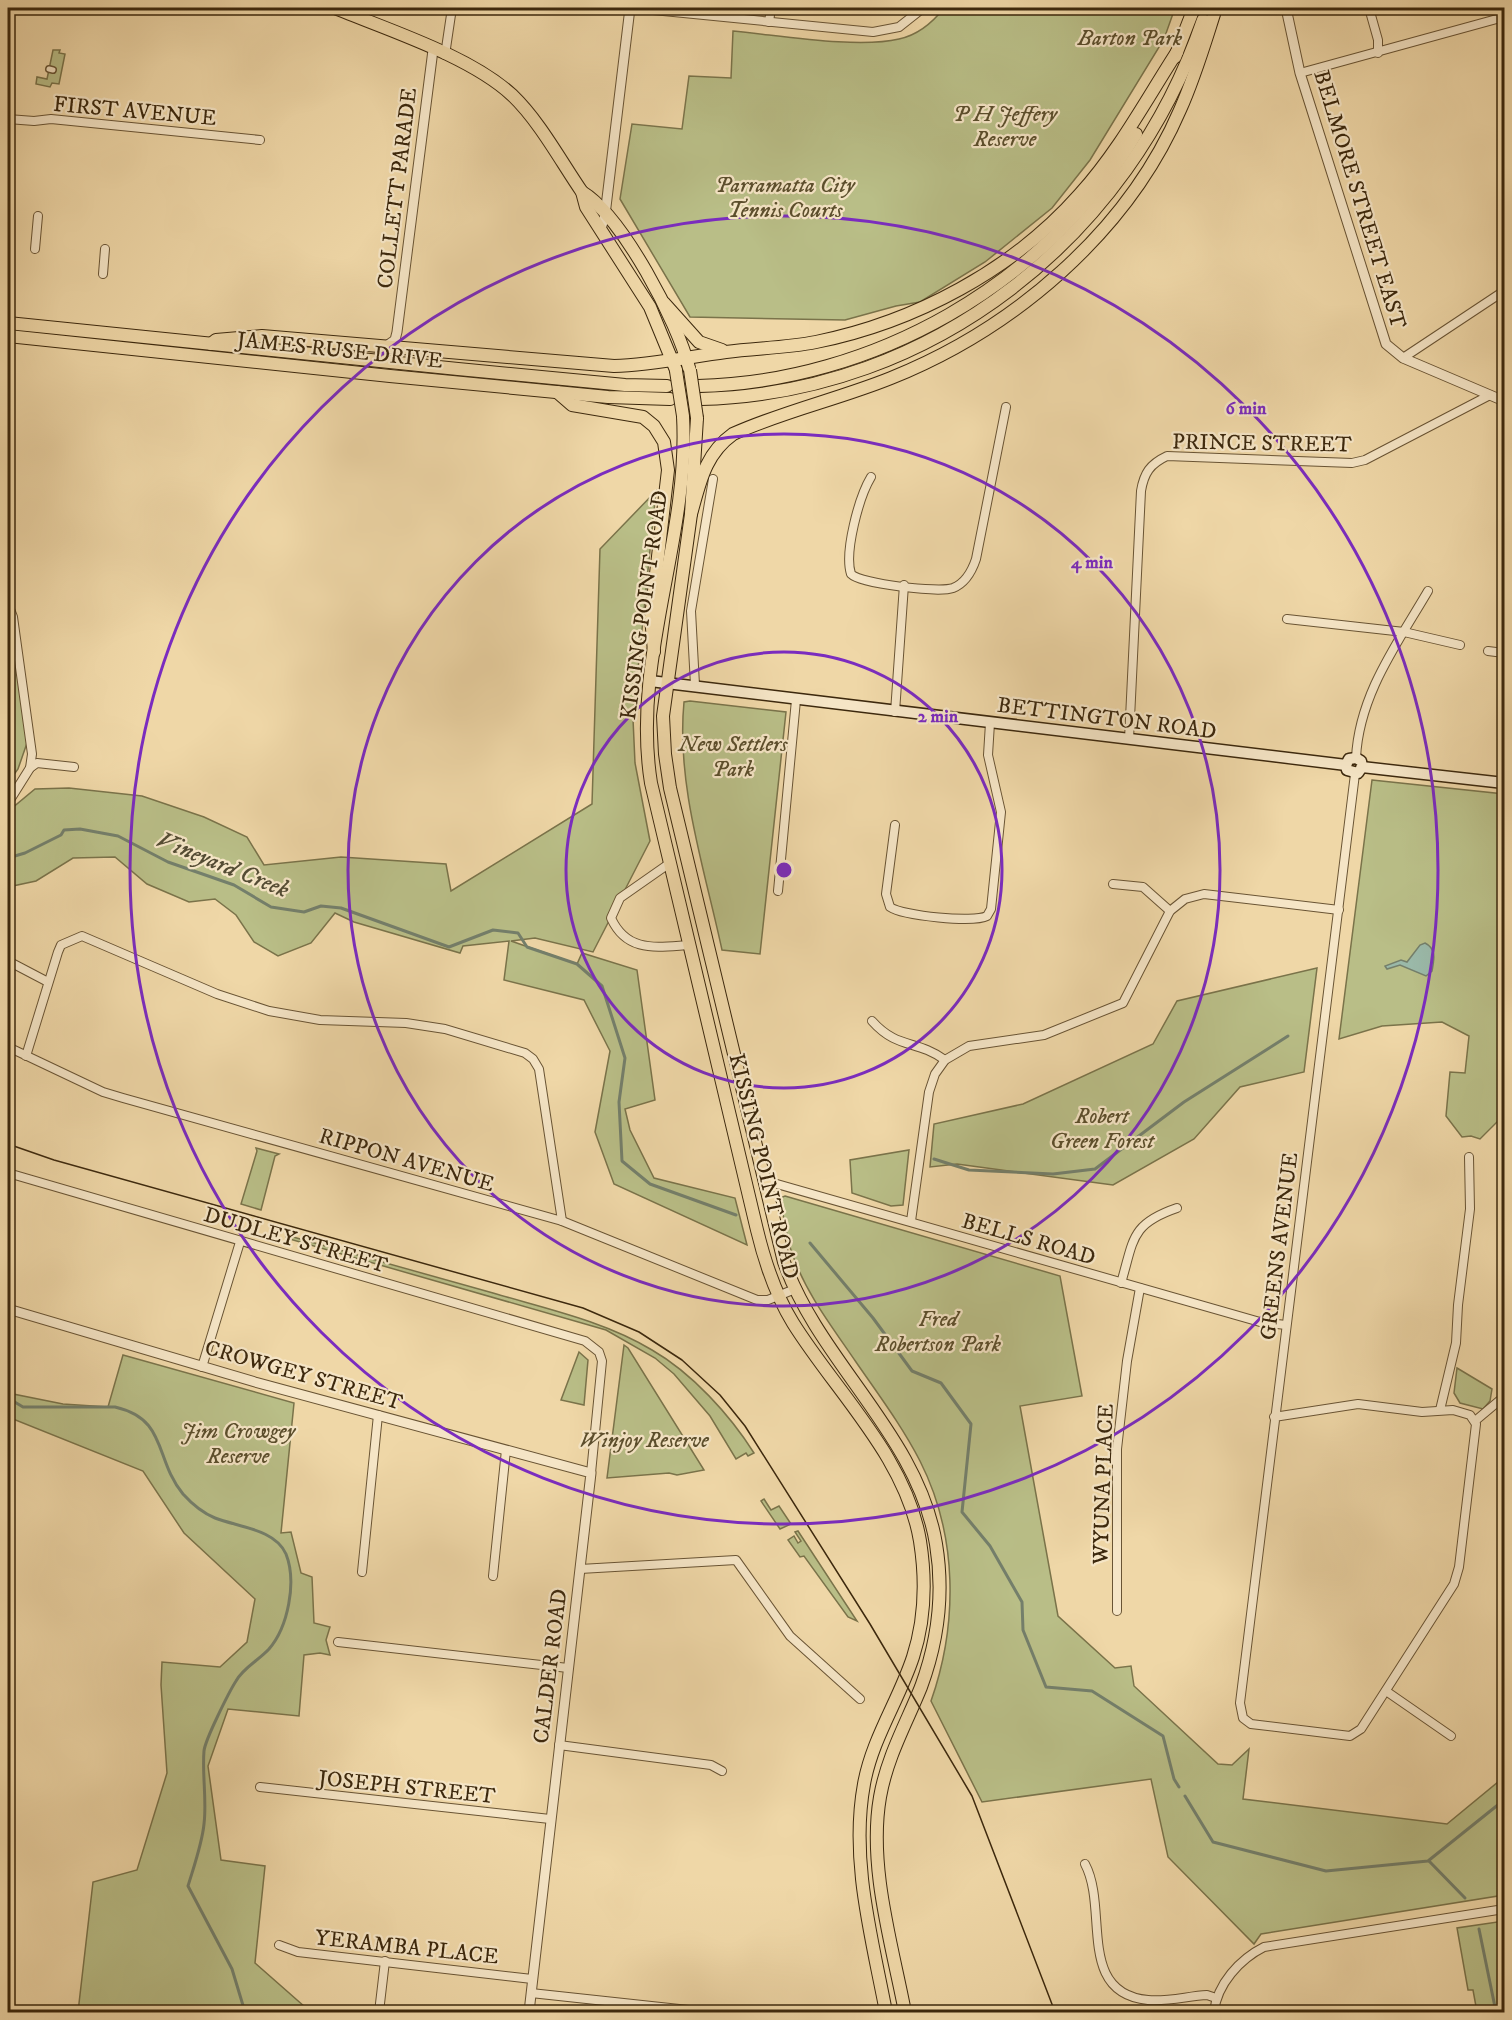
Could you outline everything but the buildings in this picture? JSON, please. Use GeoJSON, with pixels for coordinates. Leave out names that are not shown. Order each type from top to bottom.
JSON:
{"type":"FeatureCollection","features":[{"type":"Feature","properties":{"kind":"main road"},"geometry":{"type":"LineString","coordinates":[[335,8],[439,52],[493,80],[511,95],[525,110],[582,192],[594,199],[632,251],[664,303],[699,342],[727,352]]}},
{"type":"Feature","properties":{"kind":"main road"},"geometry":{"type":"LineString","coordinates":[[1194,8],[1178,52],[1145,119],[1101,183],[1045,244],[992,288],[936,323],[851,359],[789,375],[700,392],[729,398],[797,387],[859,370],[950,330],[1007,293],[1078,231],[1119,182],[1156,126],[1171,98],[1207,8]]}},
{"type":"Feature","properties":{"kind":"main road"},"geometry":{"type":"LineString","coordinates":[[691,514],[704,468],[717,447],[733,434],[892,378],[956,348],[1014,310],[1064,270],[1109,222],[1164,142],[1180,111],[1216,8]]}},
{"type":"Feature","properties":{"kind":"main road"},"geometry":{"type":"LineString","coordinates":[[211,344],[216,340],[262,336],[614,366],[675,365],[688,364],[727,352],[814,342],[873,327],[905,315],[959,289],[1037,236],[1080,194],[1120,143],[1178,52]]}},
{"type":"Feature","properties":{"kind":"main road","name":"KISSING POINT ROAD"},"geometry":{"type":"LineString","coordinates":[[582,192],[586,207],[650,306],[675,365],[683,416],[684,466],[650,681],[646,746],[651,783],[753,1215],[778,1296],[800,1334],[892,1468],[906,1496],[920,1541],[924,1592],[917,1642],[870,1761],[860,1816],[860,1866],[886,2013]]}},
{"type":"Feature","properties":{"kind":"main road","name":"KISSING POINT ROAD"},"geometry":{"type":"LineString","coordinates":[[664,303],[688,364],[697,418],[691,514],[663,716],[670,788],[773,1222],[795,1289],[810,1317],[905,1459],[921,1490],[936,1542],[940,1589],[935,1636],[921,1686],[889,1762],[877,1820],[878,1866],[905,2013]]}},
{"type":"Feature","properties":{"kind":"main road","name":"JAMES RUSE DRIVE"},"geometry":{"type":"LineString","coordinates":[[8,323],[625,385],[667,386]]}},
{"type":"Feature","properties":{"kind":"main road","name":"JAMES RUSE DRIVE"},"geometry":{"type":"LineString","coordinates":[[8,336],[557,392],[670,399]]}},
{"type":"Feature","properties":{"kind":"main road"},"geometry":{"type":"LineString","coordinates":[[557,392],[572,405],[644,417],[654,426],[664,442],[668,470],[651,617],[654,652]]}},
{"type":"Feature","properties":{"kind":"main road","name":"BETTINGTON ROAD"},"geometry":{"type":"LineString","coordinates":[[650,681],[1346,765],[1349,759],[1358,766]]}},
{"type":"Feature","properties":{"kind":"main road"},"geometry":{"type":"LineString","coordinates":[[1358,766],[1504,783]]}},
{"type":"Feature","properties":{"kind":"street"},"geometry":{"type":"LineString","coordinates":[[439,52],[452,8]]}},
{"type":"Feature","properties":{"kind":"street"},"geometry":{"type":"LineString","coordinates":[[601,229],[605,215],[631,8],[873,32],[899,27],[924,8]]}},
{"type":"Feature","properties":{"kind":"street"},"geometry":{"type":"LineString","coordinates":[[770,22],[771,8]]}},
{"type":"Feature","properties":{"kind":"street","name":"BELMORE STREET EAST"},"geometry":{"type":"LineString","coordinates":[[1286,8],[1300,73],[1386,344],[1403,358],[1504,401]]}},
{"type":"Feature","properties":{"kind":"street"},"geometry":{"type":"LineString","coordinates":[[1369,8],[1378,40],[1377,53]]}},
{"type":"Feature","properties":{"kind":"street"},"geometry":{"type":"LineString","coordinates":[[1300,73],[1504,17]]}},
{"type":"Feature","properties":{"kind":"street","name":"COLLETT PARADE"},"geometry":{"type":"LineString","coordinates":[[397,332],[439,52]]}},
{"type":"Feature","properties":{"kind":"street","name":"FIRST AVENUE"},"geometry":{"type":"LineString","coordinates":[[8,119],[34,122],[51,119],[260,140]]}},
{"type":"Feature","properties":{"kind":"street"},"geometry":{"type":"LineString","coordinates":[[35,249],[38,216]]}},
{"type":"Feature","properties":{"kind":"street"},"geometry":{"type":"LineString","coordinates":[[103,274],[105,249]]}},
{"type":"Feature","properties":{"kind":"street"},"geometry":{"type":"LineString","coordinates":[[1403,358],[1504,291]]}},
{"type":"Feature","properties":{"kind":"street"},"geometry":{"type":"LineString","coordinates":[[385,347],[395,340],[397,332]]}},
{"type":"Feature","properties":{"kind":"street"},"geometry":{"type":"LineString","coordinates":[[397,332],[399,343],[407,349]]}},
{"type":"Feature","properties":{"kind":"street","name":"PRINCE STREET"},"geometry":{"type":"LineString","coordinates":[[1129,739],[1141,491],[1143,477],[1149,468],[1167,456],[1339,465],[1358,462],[1490,395]]}},
{"type":"Feature","properties":{"kind":"street"},"geometry":{"type":"LineString","coordinates":[[871,477],[860,499],[849,568],[851,574],[859,580],[951,589],[961,583],[970,573],[976,559],[1006,407]]}},
{"type":"Feature","properties":{"kind":"street"},"geometry":{"type":"LineString","coordinates":[[695,686],[691,611],[713,479]]}},
{"type":"Feature","properties":{"kind":"street"},"geometry":{"type":"LineString","coordinates":[[895,712],[904,585]]}},
{"type":"Feature","properties":{"kind":"street","name":"GREENS AVENUE"},"geometry":{"type":"LineString","coordinates":[[1386,1691],[1358,1732],[1350,1736],[1257,1725],[1247,1722],[1241,1714],[1240,1703],[1274,1417],[1358,766],[1360,725],[1368,697],[1428,591]]}},
{"type":"Feature","properties":{"kind":"street"},"geometry":{"type":"LineString","coordinates":[[8,604],[13,614],[23,680],[32,749],[30,768]]}},
{"type":"Feature","properties":{"kind":"street"},"geometry":{"type":"LineString","coordinates":[[1287,619],[1404,632],[1460,645]]}},
{"type":"Feature","properties":{"kind":"street"},"geometry":{"type":"LineString","coordinates":[[1488,651],[1504,653]]}},
{"type":"Feature","properties":{"kind":"street"},"geometry":{"type":"LineString","coordinates":[[778,891],[796,700]]}},
{"type":"Feature","properties":{"kind":"street"},"geometry":{"type":"LineString","coordinates":[[895,825],[886,894],[890,907],[900,912],[970,920],[987,915],[990,909],[1002,812],[988,755],[990,723]]}},
{"type":"Feature","properties":{"kind":"street"},"geometry":{"type":"LineString","coordinates":[[8,803],[30,768],[37,763],[74,767]]}},
{"type":"Feature","properties":{"kind":"street"},"geometry":{"type":"LineString","coordinates":[[670,863],[620,898],[611,918],[625,939],[635,944],[658,947],[689,945]]}},
{"type":"Feature","properties":{"kind":"street"},"geometry":{"type":"LineString","coordinates":[[1113,884],[1143,887],[1170,911]]}},
{"type":"Feature","properties":{"kind":"street"},"geometry":{"type":"LineString","coordinates":[[911,1221],[929,1092],[935,1074],[945,1060],[969,1046],[1044,1035],[1123,1003],[1170,911],[1185,898],[1204,894],[1339,910]]}},
{"type":"Feature","properties":{"kind":"street"},"geometry":{"type":"LineString","coordinates":[[26,1056],[61,945],[82,936],[217,994],[269,1011],[320,1020],[425,1025],[525,1053],[533,1059],[542,1081],[562,1221]]}},
{"type":"Feature","properties":{"kind":"street"},"geometry":{"type":"LineString","coordinates":[[8,961],[48,982]]}},
{"type":"Feature","properties":{"kind":"street"},"geometry":{"type":"LineString","coordinates":[[872,1021],[894,1041],[928,1048],[945,1060]]}},
{"type":"Feature","properties":{"kind":"street","name":"RIPPON AVENUE"},"geometry":{"type":"LineString","coordinates":[[8,1047],[103,1092],[562,1221],[757,1300],[778,1296],[795,1289]]}},
{"type":"Feature","properties":{"kind":"street"},"geometry":{"type":"LineString","coordinates":[[1440,1410],[1456,1343],[1470,1209],[1469,1157]]}},
{"type":"Feature","properties":{"kind":"street","name":"DUDLEY STREET"},"geometry":{"type":"LineString","coordinates":[[8,1173],[240,1242],[576,1337]]}},
{"type":"Feature","properties":{"kind":"street","name":"BELLS ROAD"},"geometry":{"type":"LineString","coordinates":[[763,1180],[1260,1322],[1286,1325]]}},
{"type":"Feature","properties":{"kind":"street"},"geometry":{"type":"LineString","coordinates":[[1121,1283],[1134,1240],[1141,1226],[1177,1208]]}},
{"type":"Feature","properties":{"kind":"street"},"geometry":{"type":"LineString","coordinates":[[202,1366],[240,1242]]}},
{"type":"Feature","properties":{"kind":"street","name":"WYUNA PLACE"},"geometry":{"type":"LineString","coordinates":[[1117,1611],[1117,1449],[1127,1361],[1140,1288]]}},
{"type":"Feature","properties":{"kind":"street","name":"CROWGEY STREET"},"geometry":{"type":"LineString","coordinates":[[8,1309],[202,1366],[591,1473]]}},
{"type":"Feature","properties":{"kind":"street","name":"CALDER ROAD"},"geometry":{"type":"LineString","coordinates":[[528,2013],[602,1361],[594,1346],[576,1337]]}},
{"type":"Feature","properties":{"kind":"street"},"geometry":{"type":"LineString","coordinates":[[1451,1736],[1386,1691],[1449,1593],[1457,1576],[1475,1421],[1500,1400]]}},
{"type":"Feature","properties":{"kind":"street"},"geometry":{"type":"LineString","coordinates":[[1274,1417],[1358,1404],[1422,1412],[1440,1410],[1466,1413],[1475,1421]]}},
{"type":"Feature","properties":{"kind":"street"},"geometry":{"type":"LineString","coordinates":[[362,1572],[378,1415]]}},
{"type":"Feature","properties":{"kind":"street"},"geometry":{"type":"LineString","coordinates":[[492,1576],[506,1450]]}},
{"type":"Feature","properties":{"kind":"street"},"geometry":{"type":"LineString","coordinates":[[580,1569],[736,1560],[790,1636],[860,1699]]}},
{"type":"Feature","properties":{"kind":"street"},"geometry":{"type":"LineString","coordinates":[[338,1642],[568,1668]]}},
{"type":"Feature","properties":{"kind":"street"},"geometry":{"type":"LineString","coordinates":[[559,1745],[711,1765],[722,1771]]}},
{"type":"Feature","properties":{"kind":"street","name":"JOSEPH STREET"},"geometry":{"type":"LineString","coordinates":[[260,1787],[550,1819]]}},
{"type":"Feature","properties":{"kind":"street"},"geometry":{"type":"LineString","coordinates":[[1085,1864],[1094,1885],[1100,1963],[1109,1980],[1124,1992],[1145,2000],[1207,1995],[1216,1998]]}},
{"type":"Feature","properties":{"kind":"street"},"geometry":{"type":"LineString","coordinates":[[1214,2013],[1216,1998],[1242,1962],[1264,1947],[1504,1909]]}},
{"type":"Feature","properties":{"kind":"street","name":"YERAMBA PLACE"},"geometry":{"type":"LineString","coordinates":[[279,1945],[297,1952],[532,1979]]}},
{"type":"Feature","properties":{"kind":"street"},"geometry":{"type":"LineString","coordinates":[[379,2013],[385,1961]]}},
{"type":"Feature","properties":{"kind":"street"},"geometry":{"type":"LineString","coordinates":[[531,1993],[707,2013]]}},
{"type":"Feature","properties":{"kind":"green space"},"geometry":{"type":"Polygon","coordinates":[[[944,8],[1175,8],[1164,39],[1090,160],[1052,208],[985,262],[920,302],[845,320],[690,317],[620,199],[632,124],[682,129],[689,76],[731,78],[733,31],[840,42],[882,42],[906,37],[919,31],[944,8]]]}},
{"type":"Feature","properties":{"kind":"green space"},"geometry":{"type":"Polygon","coordinates":[[[53,50],[60,50],[59,53],[65,54],[59,84],[52,83],[50,87],[36,84],[37,77],[47,79],[53,50]]]}},
{"type":"Feature","properties":{"kind":"green space"},"geometry":{"type":"Polygon","coordinates":[[[656,491],[633,719],[635,763],[650,841],[593,952],[535,938],[511,941],[577,964],[582,953],[637,970],[655,1100],[625,1109],[630,1130],[654,1178],[735,1198],[747,1245],[614,1184],[595,1132],[610,1051],[584,1000],[504,980],[509,941],[463,946],[460,953],[354,922],[335,913],[311,943],[278,956],[254,942],[236,915],[215,899],[189,902],[147,884],[115,857],[73,858],[36,881],[8,887],[8,821],[11,809],[35,789],[69,788],[142,796],[204,817],[247,837],[264,865],[341,857],[446,864],[451,891],[592,804],[600,549],[656,491]]]}},
{"type":"Feature","properties":{"kind":"green space"},"geometry":{"type":"Polygon","coordinates":[[[8,615],[27,743],[18,769],[8,783],[8,615]]]}},
{"type":"Feature","properties":{"kind":"green space","name":"New Settlers Park"},"geometry":{"type":"Polygon","coordinates":[[[684,702],[786,712],[760,954],[722,950],[700,858],[684,765],[684,702]]]}},
{"type":"Feature","properties":{"kind":"green space"},"geometry":{"type":"Polygon","coordinates":[[[1372,780],[1504,794],[1504,1115],[1480,1139],[1471,1136],[1462,1137],[1446,1116],[1450,1072],[1465,1073],[1469,1036],[1442,1022],[1382,1026],[1339,1039],[1372,780]]]}},
{"type":"Feature","properties":{"kind":"green space","name":"Robert Green Forest"},"geometry":{"type":"Polygon","coordinates":[[[1317,968],[1304,1072],[1240,1087],[1194,1139],[1113,1185],[957,1164],[930,1167],[934,1124],[1023,1104],[1153,1044],[1177,1001],[1317,968]]]}},
{"type":"Feature","properties":{"kind":"green space"},"geometry":{"type":"Polygon","coordinates":[[[256,1148],[279,1154],[275,1156],[261,1210],[241,1204],[256,1148]]]}},
{"type":"Feature","properties":{"kind":"green space"},"geometry":{"type":"Polygon","coordinates":[[[909,1150],[903,1205],[891,1206],[852,1193],[850,1160],[909,1150]]]}},
{"type":"Feature","properties":{"kind":"green space","name":"Fred Robertson Park"},"geometry":{"type":"Polygon","coordinates":[[[785,1196],[1060,1276],[1082,1396],[1020,1406],[1058,1616],[1115,1668],[1131,1666],[1134,1686],[1218,1764],[1232,1765],[1249,1749],[1243,1799],[1447,1824],[1504,1777],[1504,1895],[1261,1934],[1254,1944],[1168,1857],[1151,1779],[982,1802],[931,1701],[946,1642],[949,1611],[950,1580],[942,1519],[920,1461],[906,1435],[813,1298],[799,1270],[787,1235],[780,1198],[785,1196]]]}},
{"type":"Feature","properties":{"kind":"green space"},"geometry":{"type":"Polygon","coordinates":[[[286,1235],[554,1310],[595,1323],[634,1340],[667,1359],[696,1383],[734,1424],[754,1453],[748,1456],[746,1453],[736,1459],[710,1416],[674,1374],[655,1358],[606,1330],[286,1238],[286,1235]]]}},
{"type":"Feature","properties":{"kind":"green space","name":"Winjoy Reserve"},"geometry":{"type":"Polygon","coordinates":[[[624,1345],[704,1470],[677,1475],[669,1473],[607,1478],[624,1345]]]}},
{"type":"Feature","properties":{"kind":"green space"},"geometry":{"type":"Polygon","coordinates":[[[579,1352],[588,1360],[584,1405],[561,1400],[579,1352]]]}},
{"type":"Feature","properties":{"kind":"green space","name":"Jim Crowgey Reserve"},"geometry":{"type":"Polygon","coordinates":[[[123,1355],[294,1403],[281,1533],[291,1532],[301,1573],[312,1577],[314,1623],[330,1627],[326,1640],[330,1655],[320,1653],[304,1655],[299,1716],[228,1709],[208,1766],[221,1860],[265,1866],[255,1963],[305,2007],[304,2012],[78,2012],[93,1882],[137,1870],[167,1773],[161,1685],[162,1662],[220,1667],[247,1642],[255,1599],[184,1533],[143,1471],[8,1417],[8,1393],[63,1404],[108,1407],[123,1355]]]}},
{"type":"Feature","properties":{"kind":"green space"},"geometry":{"type":"Polygon","coordinates":[[[1457,1368],[1492,1389],[1490,1401],[1483,1409],[1460,1403],[1454,1393],[1457,1368]]]}},
{"type":"Feature","properties":{"kind":"green space"},"geometry":{"type":"Polygon","coordinates":[[[764,1499],[771,1510],[779,1506],[791,1524],[780,1529],[761,1501],[764,1499]]]}},
{"type":"Feature","properties":{"kind":"green space"},"geometry":{"type":"Polygon","coordinates":[[[798,1531],[857,1621],[848,1617],[804,1556],[800,1557],[788,1540],[794,1536],[798,1543],[801,1541],[795,1532],[798,1531]]]}},
{"type":"Feature","properties":{"kind":"green space"},"geometry":{"type":"Polygon","coordinates":[[[1504,1921],[1504,2012],[1477,2012],[1473,1990],[1468,1990],[1457,1928],[1504,1921]]]}},
{"type":"Feature","properties":{"kind":"shaded area"},"geometry":{"type":"Polygon","coordinates":[[[1425,943],[1429,945],[1434,955],[1432,971],[1426,976],[1400,965],[1387,969],[1385,966],[1401,960],[1407,962],[1420,945],[1425,943]]]}},
{"type":"Feature","properties":{"kind":"waterway","name":"Vineyard Creek"},"geometry":{"type":"LineString","coordinates":[[8,858],[25,853],[61,835],[64,830],[80,829],[118,836],[168,862],[234,885],[271,907],[304,912],[321,906],[341,908],[449,947],[493,930],[518,933],[527,947],[577,964],[602,986],[625,1058],[619,1102],[622,1161],[650,1184],[736,1215]]}},
{"type":"Feature","properties":{"kind":"waterway"},"geometry":{"type":"LineString","coordinates":[[934,1159],[969,1170],[1053,1174],[1095,1169],[1184,1102],[1288,1036]]}},
{"type":"Feature","properties":{"kind":"waterway","name":"Vineyard Creek"},"geometry":{"type":"LineString","coordinates":[[810,1243],[873,1318],[912,1371],[941,1383],[971,1424],[962,1512],[990,1546],[1022,1602],[1023,1630],[1046,1687],[1092,1691],[1163,1736],[1174,1779],[1179,1787]]}},
{"type":"Feature","properties":{"kind":"waterway"},"geometry":{"type":"LineString","coordinates":[[8,1398],[23,1407],[115,1407],[132,1413],[144,1421],[152,1431],[174,1481],[190,1501],[215,1518],[265,1534],[274,1539],[286,1554],[291,1578],[289,1604],[281,1629],[269,1649],[239,1676],[205,1745],[204,1824],[200,1847],[188,1886],[232,1969],[245,2012]]}},
{"type":"Feature","properties":{"kind":"waterway","name":"Vineyard Creek"},"geometry":{"type":"LineString","coordinates":[[1185,1796],[1213,1842],[1326,1871],[1428,1861],[1504,1800]]}},
{"type":"Feature","properties":{"kind":"waterway"},"geometry":{"type":"LineString","coordinates":[[1429,1861],[1465,1898]]}},
{"type":"Feature","properties":{"kind":"waterway"},"geometry":{"type":"LineString","coordinates":[[1479,1929],[1496,2012]]}},
{"type":"Feature","properties":{"kind":"tram line"},"geometry":{"type":"LineString","coordinates":[[8,1144],[54,1160],[583,1308],[639,1332],[682,1360],[720,1395],[745,1426],[870,1624],[972,1796],[1055,2012]]}},
{"type":"Feature","properties":{"kind":"park label","name":"Barton Park"},"geometry":{"type":"Point","coordinates":[1130,37]}},
{"type":"Feature","properties":{"kind":"park label","name":"P H Jeffery Reserve"},"geometry":{"type":"Point","coordinates":[1005,126]}},
{"type":"Feature","properties":{"kind":"park label","name":"Parramatta City Tennis Courts"},"geometry":{"type":"Point","coordinates":[785,196]}}]}
